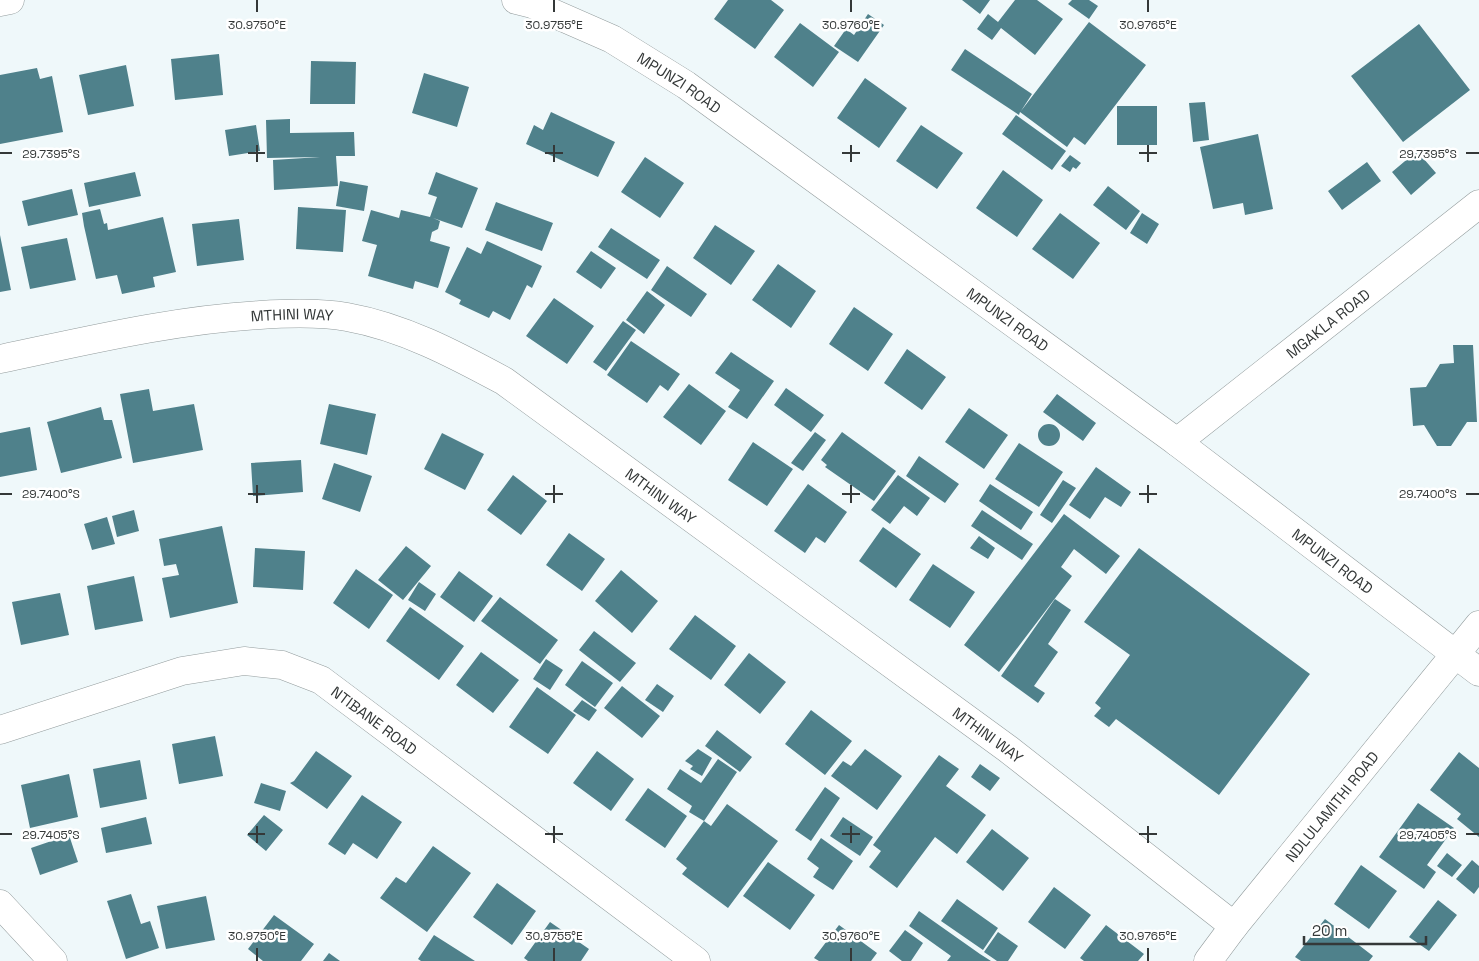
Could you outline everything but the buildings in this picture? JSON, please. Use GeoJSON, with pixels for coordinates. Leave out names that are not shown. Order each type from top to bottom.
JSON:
{"type":"FeatureCollection","features":[{"type":"Feature","properties":{"kind":"street"},"geometry":{"type":"LineString","coordinates":[[0,2],[10,0]]}},
{"type":"Feature","properties":{"kind":"street","name":"MPUNZI ROAD"},"geometry":{"type":"LineString","coordinates":[[516,0],[532,4],[612,39],[686,84],[1177,442],[1479,672]]}},
{"type":"Feature","properties":{"kind":"street","name":"MGAKLA ROAD"},"geometry":{"type":"LineString","coordinates":[[1177,442],[1479,204]]}},
{"type":"Feature","properties":{"kind":"street","name":"MTHINI WAY"},"geometry":{"type":"LineString","coordinates":[[0,359],[144,329],[224,317],[294,313],[347,317],[405,332],[450,352],[504,381],[992,738],[1234,926]]}},
{"type":"Feature","properties":{"kind":"street","name":"NDLULAMITHI ROAD"},"geometry":{"type":"LineString","coordinates":[[1208,961],[1234,926],[1479,625]]}},
{"type":"Feature","properties":{"kind":"street","name":"NTIBANE ROAD"},"geometry":{"type":"LineString","coordinates":[[0,730],[182,671],[244,661],[282,665],[321,680],[696,961]]}},
{"type":"Feature","properties":{"kind":"street"},"geometry":{"type":"LineString","coordinates":[[0,904],[53,961]]}}]}
